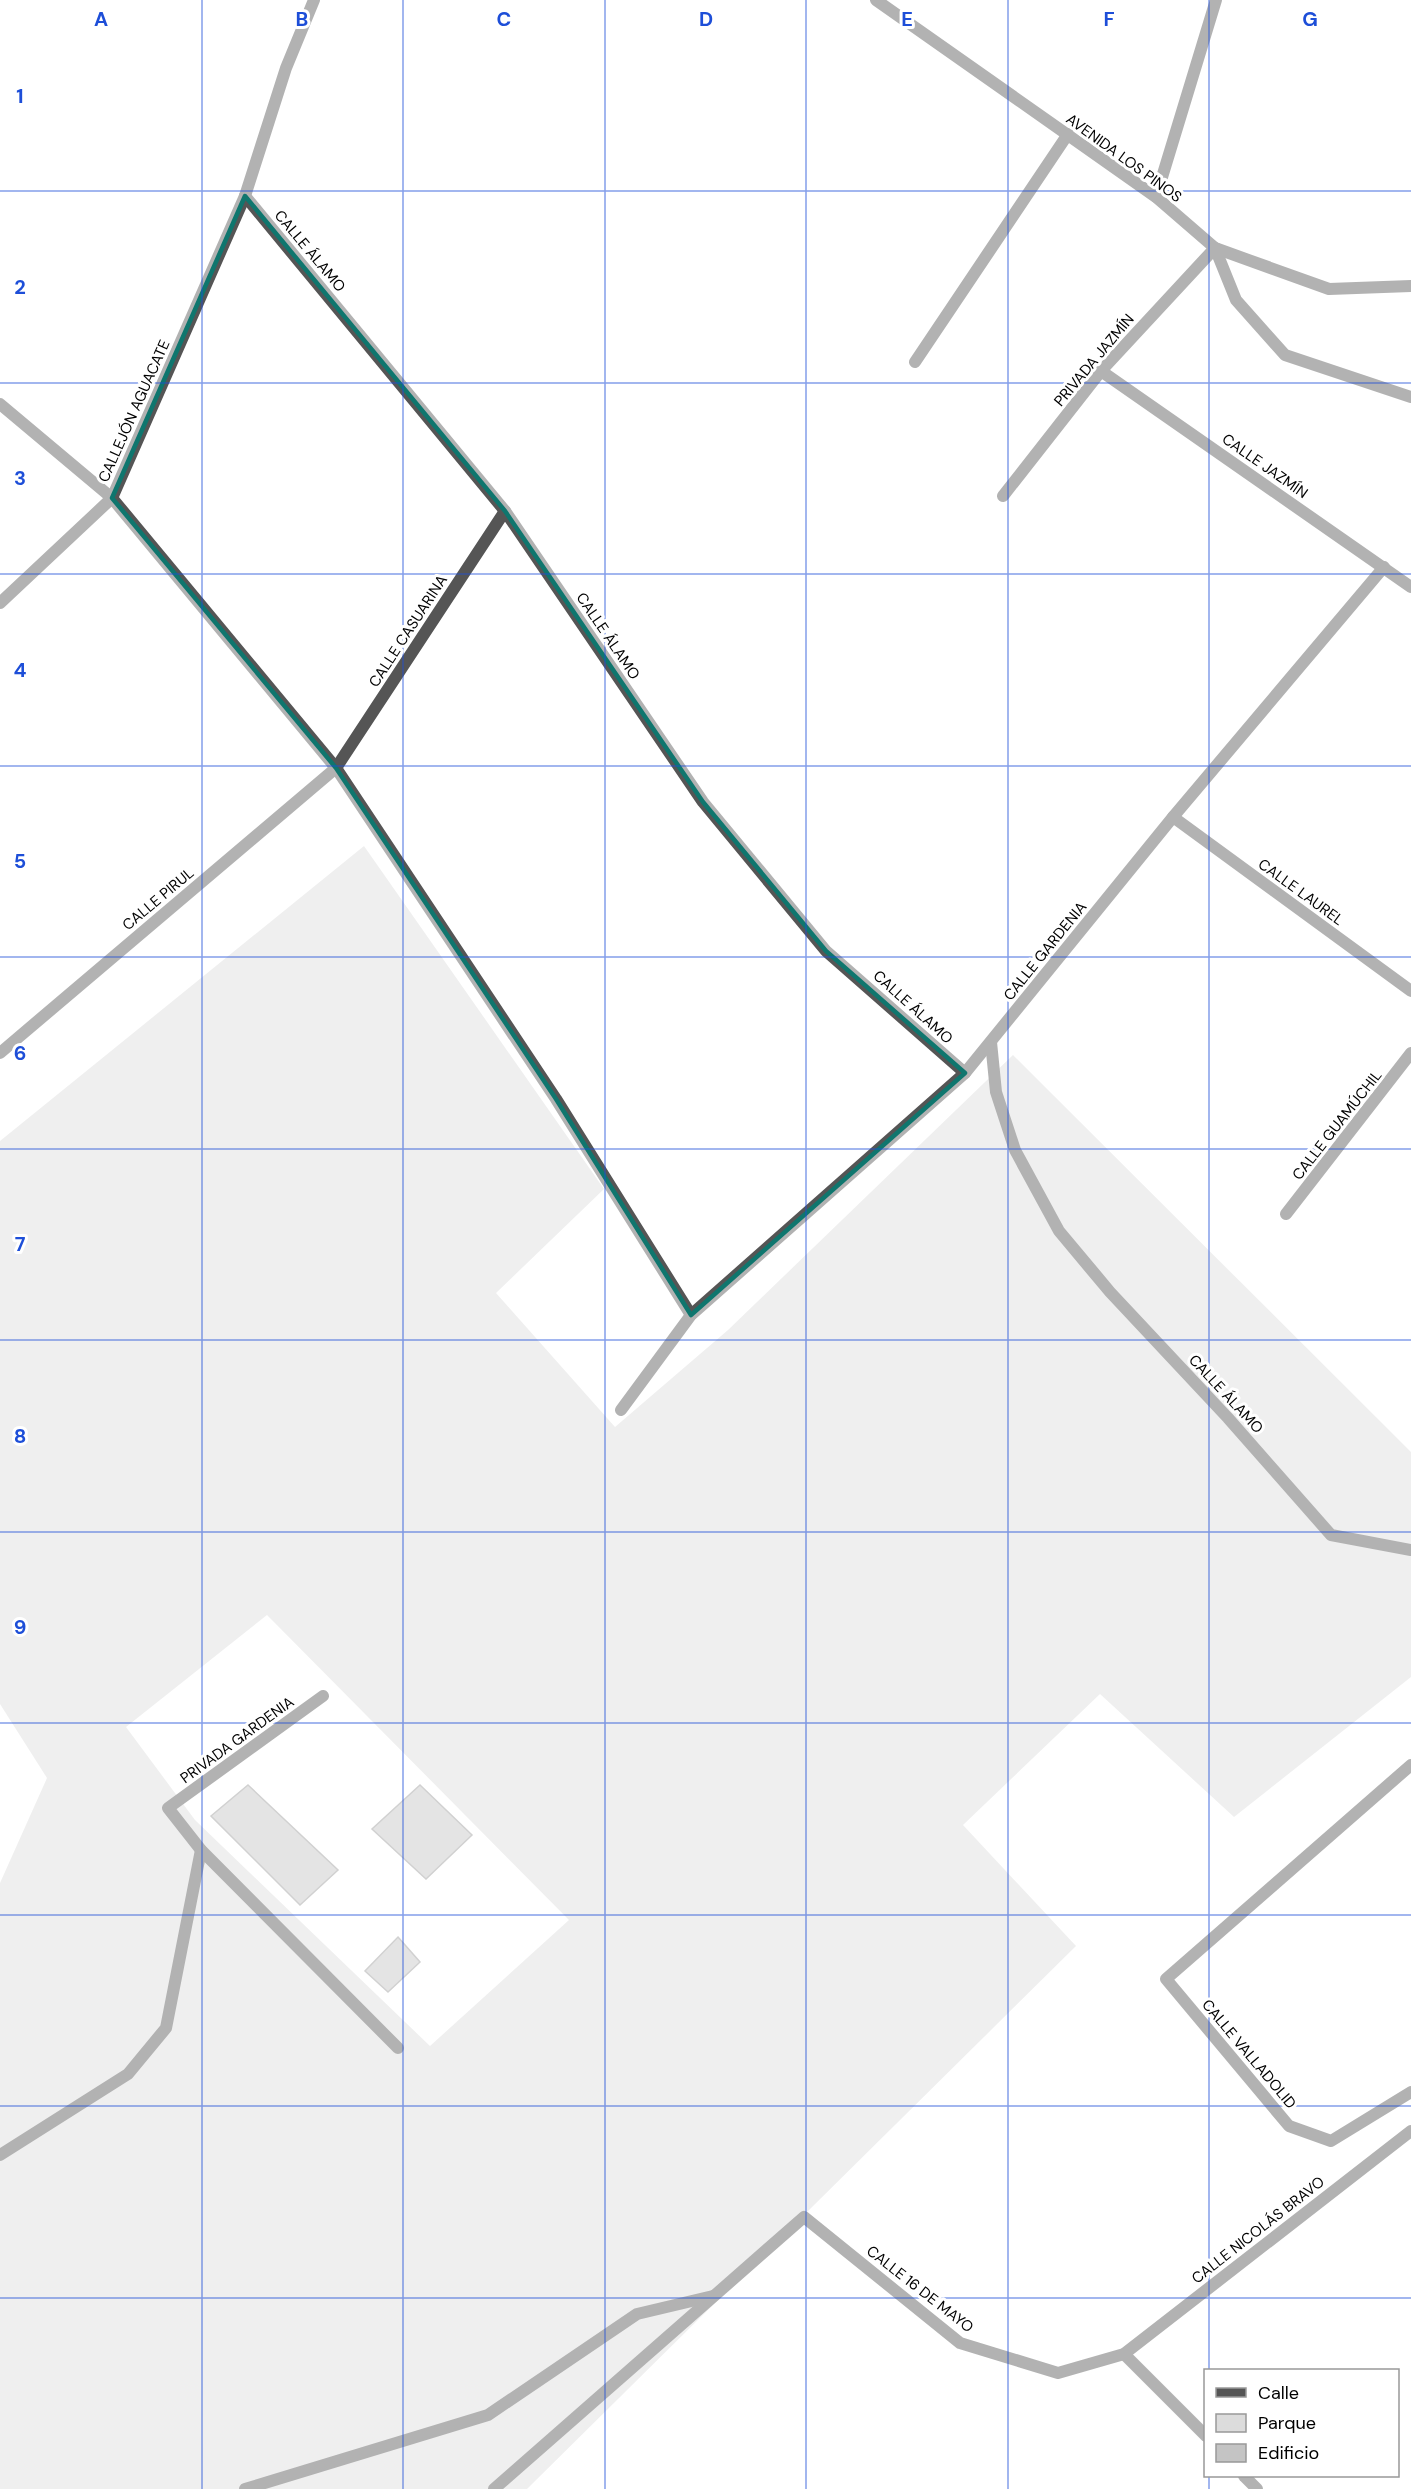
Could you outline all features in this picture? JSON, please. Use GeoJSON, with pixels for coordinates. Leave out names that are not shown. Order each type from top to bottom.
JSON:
{"type":"FeatureCollection","features":[{"type":"Feature","properties":{"kind":"street","name":"CALLEJÓN AGUACATE"},"geometry":{"type":"LineString","coordinates":[[0,603],[112,498],[245,196],[286,68],[314,0]]}},
{"type":"Feature","properties":{"kind":"street","name":"AVENIDA LOS PINOS"},"geometry":{"type":"LineString","coordinates":[[876,0],[1156,196],[1215,248],[1329,288],[1411,286]]}},
{"type":"Feature","properties":{"kind":"street"},"geometry":{"type":"LineString","coordinates":[[1156,196],[1216,0]]}},
{"type":"Feature","properties":{"kind":"street"},"geometry":{"type":"LineString","coordinates":[[915,362],[1068,134]]}},
{"type":"Feature","properties":{"kind":"street","name":"CALLE ÁLAMO"},"geometry":{"type":"LineString","coordinates":[[245,196],[505,510],[704,802],[826,951],[965,1073]]}},
{"type":"Feature","properties":{"kind":"street"},"geometry":{"type":"LineString","coordinates":[[1215,248],[1236,300],[1285,355],[1411,397]]}},
{"type":"Feature","properties":{"kind":"street","name":"PRIVADA JAZMÍN"},"geometry":{"type":"LineString","coordinates":[[1003,496],[1101,371],[1215,248]]}},
{"type":"Feature","properties":{"kind":"street","name":"CALLE JAZMÍN"},"geometry":{"type":"LineString","coordinates":[[1101,371],[1411,587]]}},
{"type":"Feature","properties":{"kind":"street"},"geometry":{"type":"LineString","coordinates":[[0,404],[112,498],[336,768],[556,1100],[691,1315],[621,1410]]}},
{"type":"Feature","properties":{"kind":"street","name":"CALLE CASUARINA"},"geometry":{"type":"LineString","coordinates":[[336,768],[505,510]]}},
{"type":"Feature","properties":{"kind":"street","name":"CALLE GARDENIA"},"geometry":{"type":"LineString","coordinates":[[691,1315],[965,1073],[1173,817],[1384,567]]}},
{"type":"Feature","properties":{"kind":"street","name":"CALLE PIRUL"},"geometry":{"type":"LineString","coordinates":[[0,1053],[336,768]]}},
{"type":"Feature","properties":{"kind":"street","name":"CALLE LAUREL"},"geometry":{"type":"LineString","coordinates":[[1173,817],[1411,991]]}},
{"type":"Feature","properties":{"kind":"street","name":"CALLE ÁLAMO"},"geometry":{"type":"LineString","coordinates":[[991,1042],[996,1092],[1015,1150],[1059,1231],[1110,1292],[1228,1418],[1331,1535],[1411,1550]]}},
{"type":"Feature","properties":{"kind":"street","name":"CALLE GUAMÚCHIL"},"geometry":{"type":"LineString","coordinates":[[1286,1214],[1411,1053]]}},
{"type":"Feature","properties":{"kind":"street","name":"PRIVADA GARDENIA"},"geometry":{"type":"LineString","coordinates":[[201,1850],[168,1808],[323,1696]]}},
{"type":"Feature","properties":{"kind":"street","name":"CALLE VALLADOLID"},"geometry":{"type":"LineString","coordinates":[[1411,1765],[1166,1979],[1289,2126],[1331,2141],[1411,2092]]}},
{"type":"Feature","properties":{"kind":"street"},"geometry":{"type":"LineString","coordinates":[[201,1850],[398,2048]]}},
{"type":"Feature","properties":{"kind":"street"},"geometry":{"type":"LineString","coordinates":[[0,2155],[128,2074],[166,2028],[201,1850]]}},
{"type":"Feature","properties":{"kind":"street","name":"CALLE NICOLÁS BRAVO"},"geometry":{"type":"LineString","coordinates":[[1124,2354],[1411,2131]]}},
{"type":"Feature","properties":{"kind":"street","name":"CALLE 16 DE MAYO"},"geometry":{"type":"LineString","coordinates":[[714,2296],[804,2217],[960,2343],[1058,2373],[1124,2354]]}},
{"type":"Feature","properties":{"kind":"street"},"geometry":{"type":"LineString","coordinates":[[245,2489],[488,2415],[637,2314],[714,2296]]}},
{"type":"Feature","properties":{"kind":"street"},"geometry":{"type":"LineString","coordinates":[[494,2489],[714,2296]]}},
{"type":"Feature","properties":{"kind":"street"},"geometry":{"type":"LineString","coordinates":[[1124,2354],[1204,2434]]}},
{"type":"Feature","properties":{"kind":"street"},"geometry":{"type":"LineString","coordinates":[[1246,2477],[1257,2489]]}},
{"type":"Feature","properties":{"kind":"highlighted area"},"geometry":{"type":"Polygon","coordinates":[[[245,196],[505,511],[703,802],[826,951],[965,1073],[691,1315],[556,1099],[336,768],[112,498],[245,196]]]}},
{"type":"Feature","properties":{"kind":"green space"},"geometry":{"type":"Polygon","coordinates":[[[364,846],[604,1189],[496,1293],[615,1427],[728,1330],[1013,1055],[1411,1452],[1411,1677],[1234,1817],[1100,1694],[963,1825],[1076,1946],[527,2489],[0,2489],[0,1883],[47,1778],[0,1704],[0,1141],[364,846]],[[267,1615],[126,1727],[195,1820],[430,2046],[569,1920],[267,1615]]]}},
{"type":"Feature","properties":{"kind":"building"},"geometry":{"type":"Polygon","coordinates":[[[248,1785],[338,1870],[300,1905],[211,1816],[248,1785]]]}},
{"type":"Feature","properties":{"kind":"building"},"geometry":{"type":"Polygon","coordinates":[[[420,1785],[472,1835],[426,1879],[372,1829],[420,1785]]]}},
{"type":"Feature","properties":{"kind":"building"},"geometry":{"type":"Polygon","coordinates":[[[398,1937],[420,1962],[388,1992],[365,1971],[398,1937]]]}}]}
